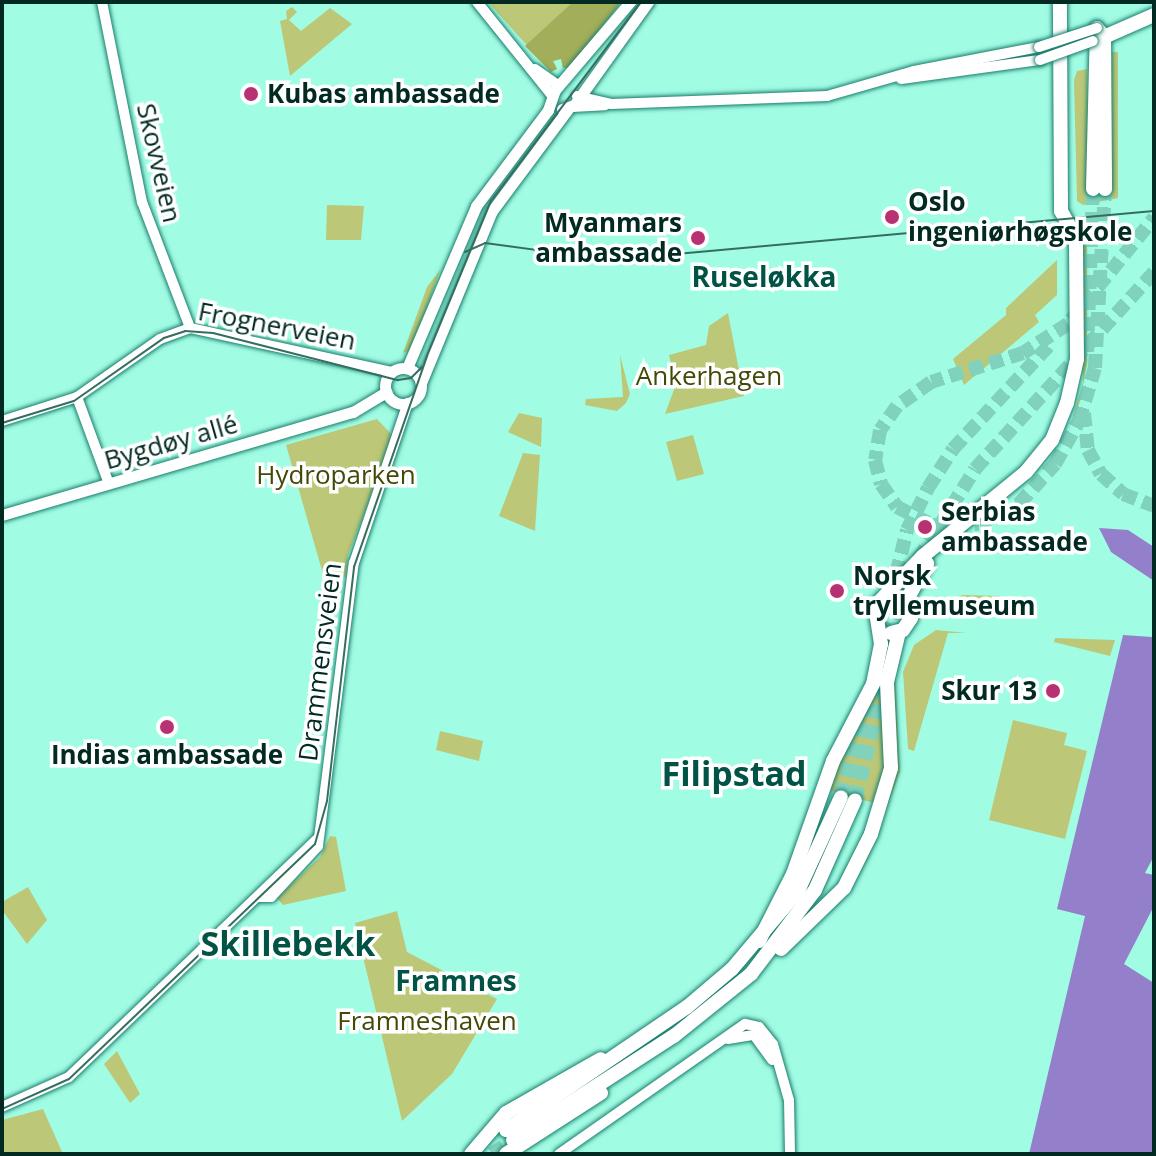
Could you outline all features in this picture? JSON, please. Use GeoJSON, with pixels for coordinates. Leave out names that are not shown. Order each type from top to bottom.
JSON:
{"type":"FeatureCollection","features":[{"type":"Feature","properties":{"kind":"highway"},"geometry":{"type":"LineString","coordinates":[[759,941],[803,849],[833,761],[873,684],[880,629],[874,610],[923,556],[966,523],[1038,459],[1067,403],[1077,336],[1076,238],[1070,224],[1064,187],[1062,80],[1067,56],[1060,34],[1060,2]]}},
{"type":"Feature","properties":{"kind":"highway"},"geometry":{"type":"LineString","coordinates":[[1098,35],[1154,7]]}},
{"type":"Feature","properties":{"kind":"highway"},"geometry":{"type":"LineString","coordinates":[[1098,35],[1154,15]]}},
{"type":"Feature","properties":{"kind":"highway"},"geometry":{"type":"LineString","coordinates":[[1098,35],[1099,189]]}},
{"type":"Feature","properties":{"kind":"highway"},"geometry":{"type":"LineString","coordinates":[[471,1154],[507,1140],[634,1063],[716,1005],[827,908],[864,853],[891,768],[887,682],[899,632],[911,618],[906,601],[917,575],[966,523]]}},
{"type":"Feature","properties":{"kind":"highway"},"geometry":{"type":"LineString","coordinates":[[886,596],[906,601]]}},
{"type":"Feature","properties":{"kind":"highway"},"geometry":{"type":"LineString","coordinates":[[880,629],[899,632]]}},
{"type":"Feature","properties":{"kind":"highway"},"geometry":{"type":"LineString","coordinates":[[507,1140],[551,1084],[626,1047],[708,990],[759,941],[798,891],[848,798],[820,882],[763,961]]}},
{"type":"Feature","properties":{"kind":"main road"},"geometry":{"type":"LineString","coordinates":[[630,2],[557,92],[473,212],[407,368],[389,375],[386,392],[402,403],[419,394],[492,211],[648,2]]}},
{"type":"Feature","properties":{"kind":"main road"},"geometry":{"type":"LineString","coordinates":[[557,92],[573,87],[573,104]]}},
{"type":"Feature","properties":{"kind":"main road"},"geometry":{"type":"LineString","coordinates":[[557,92],[573,104]]}},
{"type":"Feature","properties":{"kind":"main road"},"geometry":{"type":"LineString","coordinates":[[407,368],[421,383]]}},
{"type":"Feature","properties":{"kind":"main road","name":"Bygdøy allé"},"geometry":{"type":"LineString","coordinates":[[353,412],[386,392]]}},
{"type":"Feature","properties":{"kind":"main road","name":"Bygdøy allé"},"geometry":{"type":"LineString","coordinates":[[2,515],[353,412],[402,403]]}},
{"type":"Feature","properties":{"kind":"street","name":"Skovveien"},"geometry":{"type":"LineString","coordinates":[[102,2],[142,202],[190,328]]}},
{"type":"Feature","properties":{"kind":"street"},"geometry":{"type":"LineString","coordinates":[[477,2],[557,92]]}},
{"type":"Feature","properties":{"kind":"street"},"geometry":{"type":"LineString","coordinates":[[899,79],[914,71],[1098,35]]}},
{"type":"Feature","properties":{"kind":"street"},"geometry":{"type":"LineString","coordinates":[[573,104],[827,96],[899,79],[973,73],[1040,60],[1098,35]]}},
{"type":"Feature","properties":{"kind":"street","name":"Frognerveien"},"geometry":{"type":"LineString","coordinates":[[2,421],[77,397],[160,339],[190,328],[375,369],[389,375]]}},
{"type":"Feature","properties":{"kind":"street"},"geometry":{"type":"LineString","coordinates":[[77,397],[109,484]]}},
{"type":"Feature","properties":{"kind":"street","name":"Drammensveien"},"geometry":{"type":"LineString","coordinates":[[2,1107],[69,1077],[318,838],[354,563],[402,403]]}},
{"type":"Feature","properties":{"kind":"street"},"geometry":{"type":"LineString","coordinates":[[559,1154],[715,1045],[746,1033],[767,1048],[781,1095],[788,1154]]}},
{"type":"Feature","properties":{"kind":"green space"},"geometry":{"type":"Polygon","coordinates":[[[488,2],[621,2],[571,67],[563,68],[561,59],[553,61],[557,69],[551,72],[488,2]]]}},
{"type":"Feature","properties":{"kind":"green space"},"geometry":{"type":"Polygon","coordinates":[[[573,2],[621,2],[571,67],[563,68],[561,59],[553,61],[557,69],[551,72],[525,46],[573,2]]]}},
{"type":"Feature","properties":{"kind":"green space"},"geometry":{"type":"Polygon","coordinates":[[[292,7],[297,12],[289,20],[301,31],[330,8],[352,24],[290,76],[280,21],[287,19],[286,11],[292,7]]]}},
{"type":"Feature","properties":{"kind":"green space"},"geometry":{"type":"Polygon","coordinates":[[[1112,52],[1118,52],[1118,198],[1083,205],[1077,201],[1074,80],[1077,71],[1087,69],[1089,189],[1109,190],[1112,52]]]}},
{"type":"Feature","properties":{"kind":"green space"},"geometry":{"type":"Polygon","coordinates":[[[327,205],[364,206],[361,240],[326,240],[327,205]]]}},
{"type":"Feature","properties":{"kind":"green space"},"geometry":{"type":"Polygon","coordinates":[[[1082,239],[1087,239],[1087,364],[1080,401],[1070,427],[1083,383],[1082,239]]]}},
{"type":"Feature","properties":{"kind":"green space"},"geometry":{"type":"Polygon","coordinates":[[[1057,260],[1057,295],[1035,315],[1039,322],[964,385],[953,359],[1006,315],[1006,308],[1057,260]]]}},
{"type":"Feature","properties":{"kind":"green space"},"geometry":{"type":"Polygon","coordinates":[[[440,270],[412,350],[403,353],[427,287],[440,270]]]}},
{"type":"Feature","properties":{"kind":"green space","name":"Ankerhagen"},"geometry":{"type":"Polygon","coordinates":[[[728,313],[744,396],[665,414],[676,384],[669,355],[706,345],[709,326],[728,313]]]}},
{"type":"Feature","properties":{"kind":"green space"},"geometry":{"type":"Polygon","coordinates":[[[620,355],[630,394],[626,403],[617,411],[585,405],[586,399],[623,397],[620,355]]]}},
{"type":"Feature","properties":{"kind":"green space"},"geometry":{"type":"Polygon","coordinates":[[[519,413],[542,418],[541,447],[508,432],[519,413]]]}},
{"type":"Feature","properties":{"kind":"green space","name":"Hydroparken"},"geometry":{"type":"Polygon","coordinates":[[[377,419],[394,437],[348,555],[346,577],[323,574],[286,445],[377,419]]]}},
{"type":"Feature","properties":{"kind":"green space"},"geometry":{"type":"Polygon","coordinates":[[[693,435],[704,474],[677,481],[666,442],[693,435]]]}},
{"type":"Feature","properties":{"kind":"green space"},"geometry":{"type":"Polygon","coordinates":[[[523,453],[540,455],[535,531],[499,516],[523,453]]]}},
{"type":"Feature","properties":{"kind":"green space"},"geometry":{"type":"Polygon","coordinates":[[[963,595],[1000,596],[1000,607],[1031,609],[1025,614],[946,611],[946,600],[963,595]]]}},
{"type":"Feature","properties":{"kind":"green space"},"geometry":{"type":"Polygon","coordinates":[[[936,630],[967,633],[948,633],[914,751],[908,749],[903,672],[914,645],[936,630]]]}},
{"type":"Feature","properties":{"kind":"green space"},"geometry":{"type":"Polygon","coordinates":[[[1055,638],[1115,640],[1110,656],[1054,642],[1055,638]]]}},
{"type":"Feature","properties":{"kind":"green space"},"geometry":{"type":"Polygon","coordinates":[[[882,653],[888,653],[888,761],[877,804],[826,789],[882,653]]]}},
{"type":"Feature","properties":{"kind":"green space"},"geometry":{"type":"Polygon","coordinates":[[[895,672],[900,772],[864,869],[889,791],[895,672]]]}},
{"type":"Feature","properties":{"kind":"green space"},"geometry":{"type":"Polygon","coordinates":[[[1013,720],[1067,733],[1064,745],[1087,751],[1065,839],[989,820],[1013,720]]]}},
{"type":"Feature","properties":{"kind":"green space"},"geometry":{"type":"Polygon","coordinates":[[[440,731],[483,741],[479,761],[436,750],[440,731]]]}},
{"type":"Feature","properties":{"kind":"green space"},"geometry":{"type":"Polygon","coordinates":[[[330,836],[336,837],[346,891],[283,905],[277,898],[320,857],[330,836]]]}},
{"type":"Feature","properties":{"kind":"green space"},"geometry":{"type":"Polygon","coordinates":[[[28,887],[47,920],[27,944],[2,910],[2,902],[28,887]]]}},
{"type":"Feature","properties":{"kind":"green space","name":"Framneshaven"},"geometry":{"type":"Polygon","coordinates":[[[397,911],[407,952],[497,999],[452,1074],[402,1121],[355,923],[397,911]]]}},
{"type":"Feature","properties":{"kind":"green space"},"geometry":{"type":"Polygon","coordinates":[[[117,1051],[140,1094],[130,1103],[104,1064],[117,1051]]]}},
{"type":"Feature","properties":{"kind":"green space"},"geometry":{"type":"Polygon","coordinates":[[[43,1109],[63,1154],[2,1154],[2,1120],[43,1109]]]}},
{"type":"Feature","properties":{"kind":"shaded area"},"geometry":{"type":"Polygon","coordinates":[[[1099,528],[1128,530],[1154,547],[1154,581],[1111,552],[1099,528]]]}},
{"type":"Feature","properties":{"kind":"shaded area"},"geometry":{"type":"Polygon","coordinates":[[[1123,635],[1152,637],[1154,856],[1145,873],[1154,875],[1154,906],[1124,964],[1154,983],[1154,1154],[1029,1154],[1085,916],[1057,909],[1123,635]]]}},
{"type":"Feature","properties":{"kind":"tunnel"},"geometry":{"type":"LineString","coordinates":[[1087,352],[1093,189]]}},
{"type":"Feature","properties":{"kind":"tunnel"},"geometry":{"type":"LineString","coordinates":[[1068,324],[1023,353],[931,382],[897,406],[880,430],[875,460],[881,484],[897,507],[933,525],[979,524],[1019,504],[1055,464],[1079,421],[1095,368],[1105,189]]}},
{"type":"Feature","properties":{"kind":"tunnel"},"geometry":{"type":"LineString","coordinates":[[1071,320],[1154,218]]}},
{"type":"Feature","properties":{"kind":"tunnel"},"geometry":{"type":"LineString","coordinates":[[918,560],[975,469],[1154,272]]}},
{"type":"Feature","properties":{"kind":"tunnel"},"geometry":{"type":"LineString","coordinates":[[881,635],[907,530],[928,488],[953,449],[1052,342]]}},
{"type":"Feature","properties":{"kind":"tunnel"},"geometry":{"type":"LineString","coordinates":[[1084,413],[1088,450],[1101,474],[1123,494],[1154,506]]}},
{"type":"Feature","properties":{"kind":"tunnel"},"geometry":{"type":"LineString","coordinates":[[894,641],[905,594]]}},
{"type":"Feature","properties":{"kind":"tunnel"},"geometry":{"type":"LineString","coordinates":[[855,800],[885,680]]}},
{"type":"Feature","properties":{"kind":"tunnel"},"geometry":{"type":"LineString","coordinates":[[841,797],[865,706]]}},
{"type":"Feature","properties":{"kind":"tunnel"},"geometry":{"type":"LineString","coordinates":[[492,1154],[513,1140]]}},
{"type":"Feature","properties":{"kind":"tram line"},"geometry":{"type":"LineString","coordinates":[[2,1109],[69,1079],[315,844],[327,801],[354,567],[427,356],[491,201],[641,2]]}},
{"type":"Feature","properties":{"kind":"tram line"},"geometry":{"type":"LineString","coordinates":[[465,252],[485,243],[610,260],[1154,211]]}},
{"type":"Feature","properties":{"kind":"tram line"},"geometry":{"type":"LineString","coordinates":[[2,423],[74,401],[164,338],[185,331],[213,333],[398,380],[411,378],[422,367]]}},
{"type":"Feature","properties":{"kind":"place","name":"Kubas ambassade"},"geometry":{"type":"Point","coordinates":[251,94]}},
{"type":"Feature","properties":{"kind":"place","name":"Oslo ingeniørhøgskole"},"geometry":{"type":"Point","coordinates":[892,217]}},
{"type":"Feature","properties":{"kind":"place","name":"Myanmars ambassade"},"geometry":{"type":"Point","coordinates":[698,238]}},
{"type":"Feature","properties":{"kind":"place","name":"Serbias ambassade"},"geometry":{"type":"Point","coordinates":[925,527]}},
{"type":"Feature","properties":{"kind":"place","name":"Norsk tryllemuseum"},"geometry":{"type":"Point","coordinates":[837,591]}},
{"type":"Feature","properties":{"kind":"place","name":"Skur 13"},"geometry":{"type":"Point","coordinates":[1053,691]}},
{"type":"Feature","properties":{"kind":"place","name":"Indias ambassade"},"geometry":{"type":"Point","coordinates":[167,727]}},
{"type":"Feature","properties":{"kind":"district","name":"Ruseløkka"},"geometry":{"type":"Point","coordinates":[764,276]}},
{"type":"Feature","properties":{"kind":"district","name":"Filipstad"},"geometry":{"type":"Point","coordinates":[734,774]}},
{"type":"Feature","properties":{"kind":"district","name":"Skillebekk"},"geometry":{"type":"Point","coordinates":[288,944]}},
{"type":"Feature","properties":{"kind":"district","name":"Framnes"},"geometry":{"type":"Point","coordinates":[456,980]}}]}
